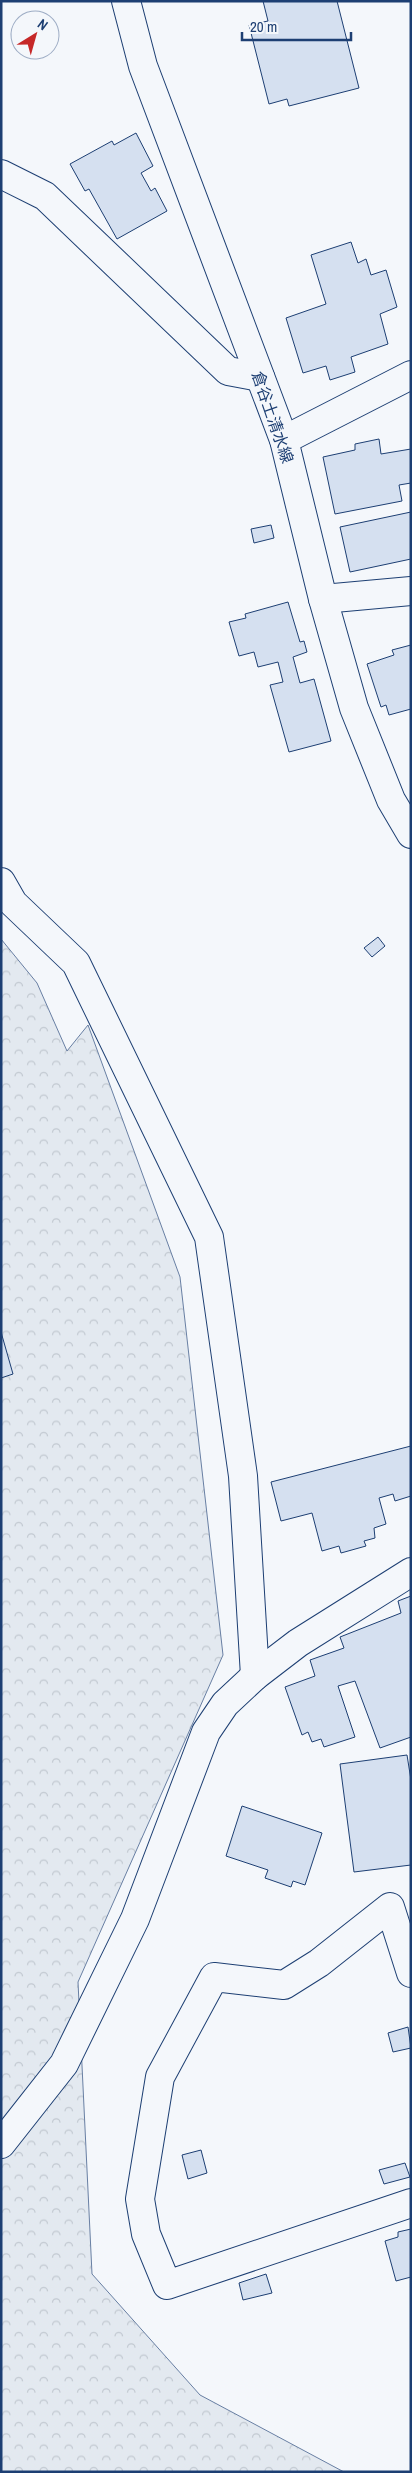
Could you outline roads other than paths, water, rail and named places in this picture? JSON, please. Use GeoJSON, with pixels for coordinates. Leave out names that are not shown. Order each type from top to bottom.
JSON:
{"type":"FeatureCollection","features":[{"type":"Feature","properties":{"kind":"street","name":"倉谷土清水線"},"geometry":{"type":"LineString","coordinates":[[126,1],[143,66],[284,440],[323,600],[354,708],[391,800],[411,834]]}},
{"type":"Feature","properties":{"kind":"street"},"geometry":{"type":"LineString","coordinates":[[1,174],[45,196],[228,370],[260,377]]}},
{"type":"Feature","properties":{"kind":"street"},"geometry":{"type":"LineString","coordinates":[[284,440],[411,375]]}},
{"type":"Feature","properties":{"kind":"street"},"geometry":{"type":"LineString","coordinates":[[323,600],[411,591]]}},
{"type":"Feature","properties":{"kind":"street"},"geometry":{"type":"LineString","coordinates":[[1,882],[13,903],[76,963],[209,1237],[243,1476],[255,1676]]}},
{"type":"Feature","properties":{"kind":"street"},"geometry":{"type":"LineString","coordinates":[[1,2144],[64,2064],[134,1919],[206,1732],[225,1704],[255,1676],[298,1643],[411,1572]]}},
{"type":"Feature","properties":{"kind":"street"},"geometry":{"type":"LineString","coordinates":[[411,1973],[390,1907],[319,1963],[284,1985],[214,1978],[160,2077],[140,2199],[146,2234],[167,2285],[411,2204]]}}]}
